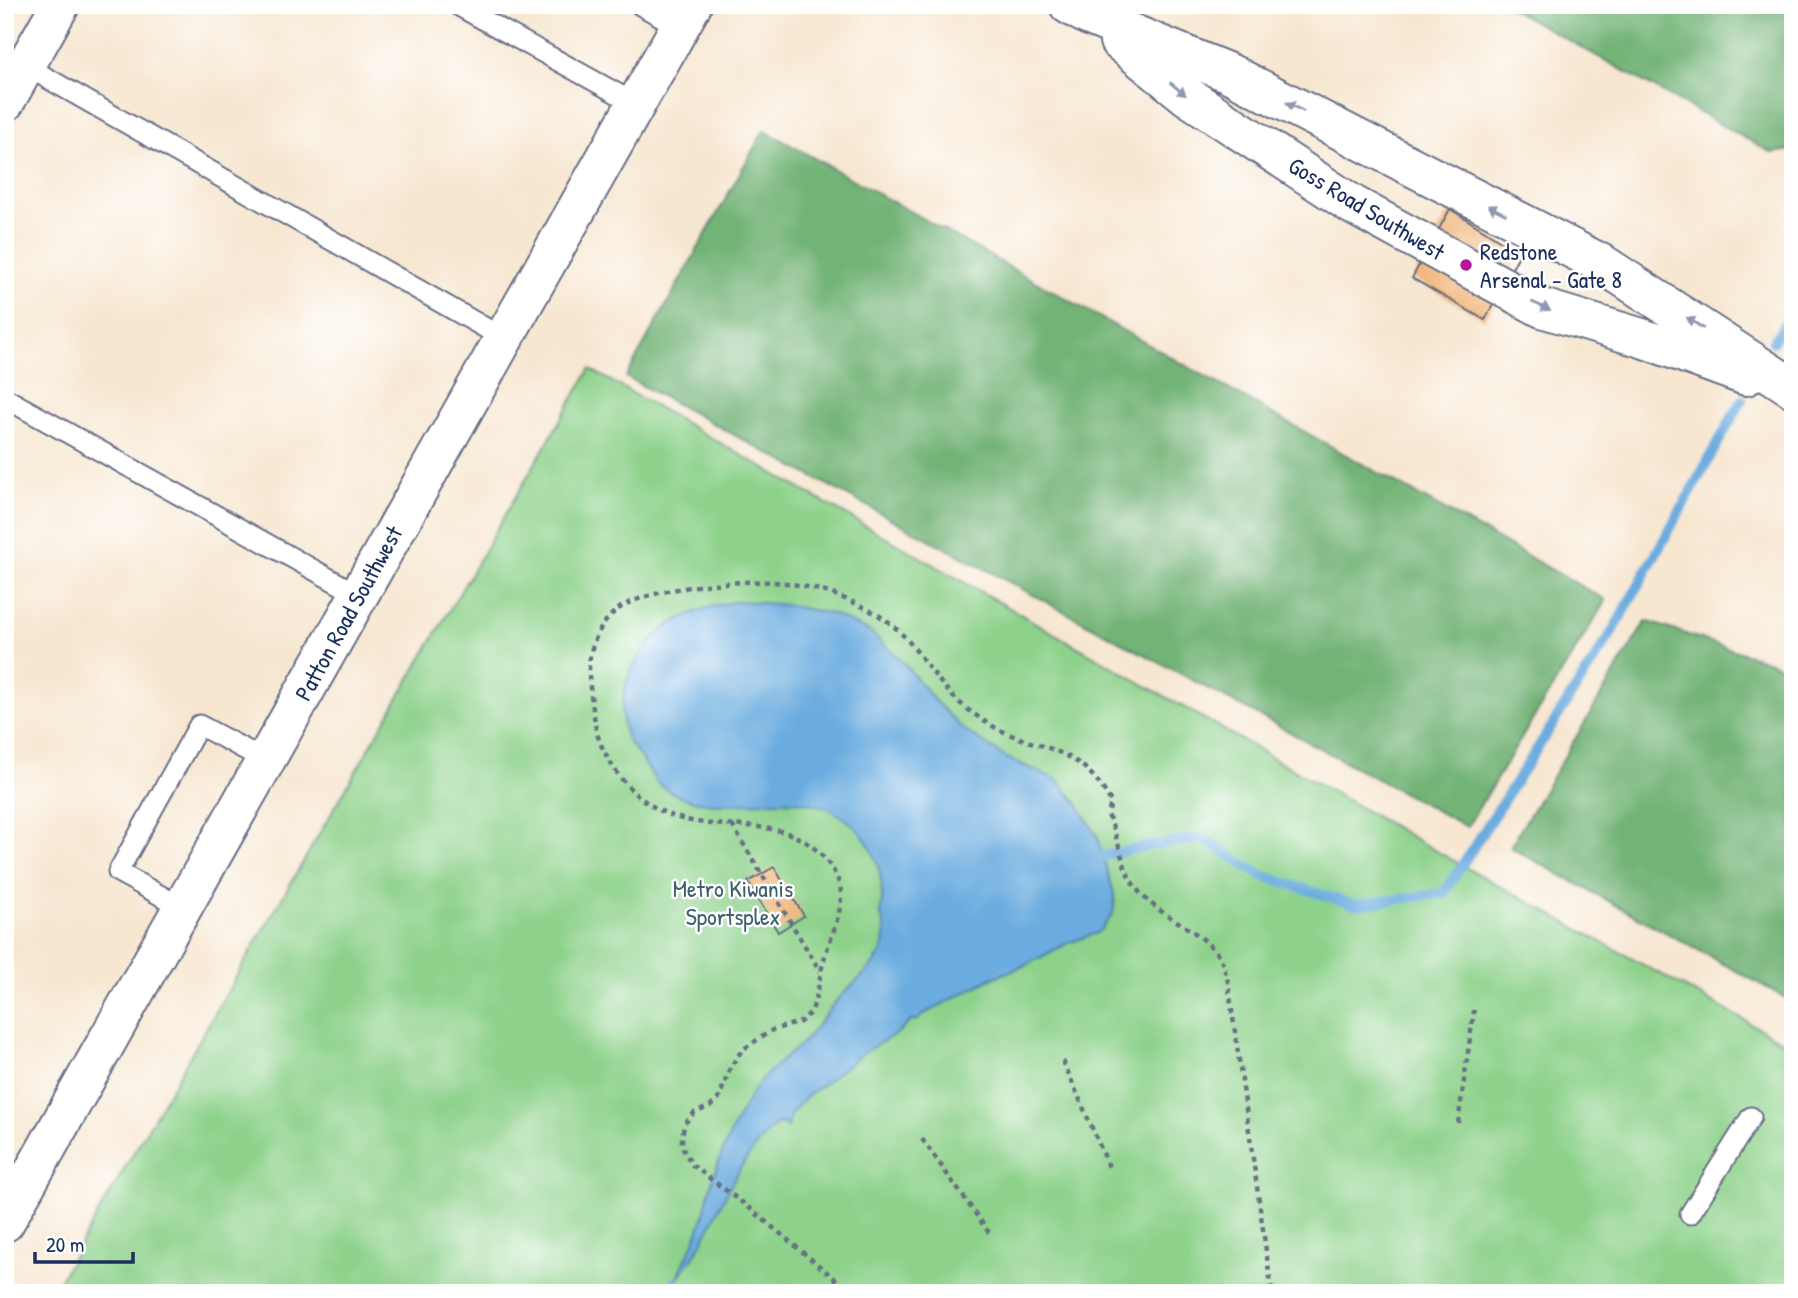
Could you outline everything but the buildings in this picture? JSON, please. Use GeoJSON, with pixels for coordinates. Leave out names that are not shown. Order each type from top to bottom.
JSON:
{"type":"FeatureCollection","features":[{"type":"Feature","properties":{"kind":"street"},"geometry":{"type":"LineString","coordinates":[[5,102],[60,5]]}},
{"type":"Feature","properties":{"kind":"street","name":"Goss Road Southwest"},"geometry":{"type":"LineString","coordinates":[[1078,10],[1229,73],[1604,265],[1793,387]]}},
{"type":"Feature","properties":{"kind":"street","name":"Goss Road Southwest"},"geometry":{"type":"LineString","coordinates":[[1078,10],[1187,96],[1353,205],[1542,308],[1645,339],[1793,393]]}},
{"type":"Feature","properties":{"kind":"street","name":"Patton Road Southwest"},"geometry":{"type":"LineString","coordinates":[[5,1222],[503,338],[691,12]]}},
{"type":"Feature","properties":{"kind":"lane"},"geometry":{"type":"LineString","coordinates":[[457,5],[636,104]]}},
{"type":"Feature","properties":{"kind":"lane"},"geometry":{"type":"LineString","coordinates":[[640,5],[691,12]]}},
{"type":"Feature","properties":{"kind":"lane"},"geometry":{"type":"LineString","coordinates":[[26,66],[503,338]]}},
{"type":"Feature","properties":{"kind":"lane"},"geometry":{"type":"LineString","coordinates":[[5,398],[359,595]]}},
{"type":"Feature","properties":{"kind":"lane"},"geometry":{"type":"LineString","coordinates":[[183,908],[118,872],[199,725],[265,760]]}},
{"type":"Feature","properties":{"kind":"lane"},"geometry":{"type":"LineString","coordinates":[[1690,1214],[1751,1117]]}},
{"type":"Feature","properties":{"kind":"path"},"geometry":{"type":"LineString","coordinates":[[852,1293],[747,1206],[698,1170],[688,1160],[682,1147],[685,1123],[694,1113],[711,1106],[719,1098],[730,1068],[742,1050],[772,1030],[793,1025],[806,1018],[814,1005],[840,903],[840,885],[820,854],[795,835],[671,816],[648,804],[627,785],[610,762],[596,729],[590,657],[603,624],[618,609],[630,603],[678,590],[756,581],[791,583],[832,594],[887,621],[913,645],[950,694],[973,713],[1002,731],[1062,753],[1085,766],[1111,802],[1108,816],[1117,834],[1130,881],[1149,902],[1215,950],[1223,963],[1250,1130],[1272,1293]]}},
{"type":"Feature","properties":{"kind":"path"},"geometry":{"type":"LineString","coordinates":[[732,825],[821,971]]}},
{"type":"Feature","properties":{"kind":"path"},"geometry":{"type":"LineString","coordinates":[[1458,1123],[1474,1010]]}},
{"type":"Feature","properties":{"kind":"path"},"geometry":{"type":"LineString","coordinates":[[1063,1061],[1109,1167]]}},
{"type":"Feature","properties":{"kind":"path"},"geometry":{"type":"LineString","coordinates":[[922,1139],[990,1234]]}},
{"type":"Feature","properties":{"kind":"green space"},"geometry":{"type":"Polygon","coordinates":[[[1505,5],[1793,5],[1793,150],[1772,153],[1505,5]]]}},
{"type":"Feature","properties":{"kind":"green space"},"geometry":{"type":"Polygon","coordinates":[[[764,130],[1606,600],[1467,827],[626,377],[764,130]]]}},
{"type":"Feature","properties":{"kind":"green space","name":"Metro Kiwanis Sportsplex"},"geometry":{"type":"Polygon","coordinates":[[[590,369],[1438,852],[1793,1047],[1793,1293],[52,1293],[590,369]]]}},
{"type":"Feature","properties":{"kind":"green space"},"geometry":{"type":"Polygon","coordinates":[[[1646,621],[1776,664],[1793,677],[1793,1002],[1510,847],[1646,621]]]}},
{"type":"Feature","properties":{"kind":"water"},"geometry":{"type":"Polygon","coordinates":[[[741,601],[786,605],[832,614],[870,632],[903,662],[934,700],[964,730],[1007,758],[1058,780],[1078,804],[1097,836],[1115,897],[1113,914],[1097,933],[1068,943],[1026,965],[992,978],[922,1015],[918,1020],[911,1021],[899,1032],[863,1053],[805,1098],[791,1113],[787,1127],[778,1123],[753,1149],[733,1180],[697,1251],[675,1282],[701,1224],[724,1148],[752,1093],[774,1067],[807,1038],[839,998],[870,969],[885,941],[877,863],[862,835],[847,820],[825,807],[802,802],[730,804],[683,798],[658,783],[626,737],[622,712],[625,690],[632,669],[651,641],[680,619],[716,606],[741,601]]]}},
{"type":"Feature","properties":{"kind":"waterway"},"geometry":{"type":"LineString","coordinates":[[1773,342],[1793,311]]}},
{"type":"Feature","properties":{"kind":"waterway"},"geometry":{"type":"LineString","coordinates":[[1104,856],[1202,838],[1261,875],[1355,905],[1444,893],[1611,634],[1742,400]]}},
{"type":"Feature","properties":{"kind":"waterway"},"geometry":{"type":"LineString","coordinates":[[667,1293],[675,1282]]}},
{"type":"Feature","properties":{"kind":"place","name":"Redstone Arsenal - Gate 8"},"geometry":{"type":"Point","coordinates":[1466,265]}}]}
